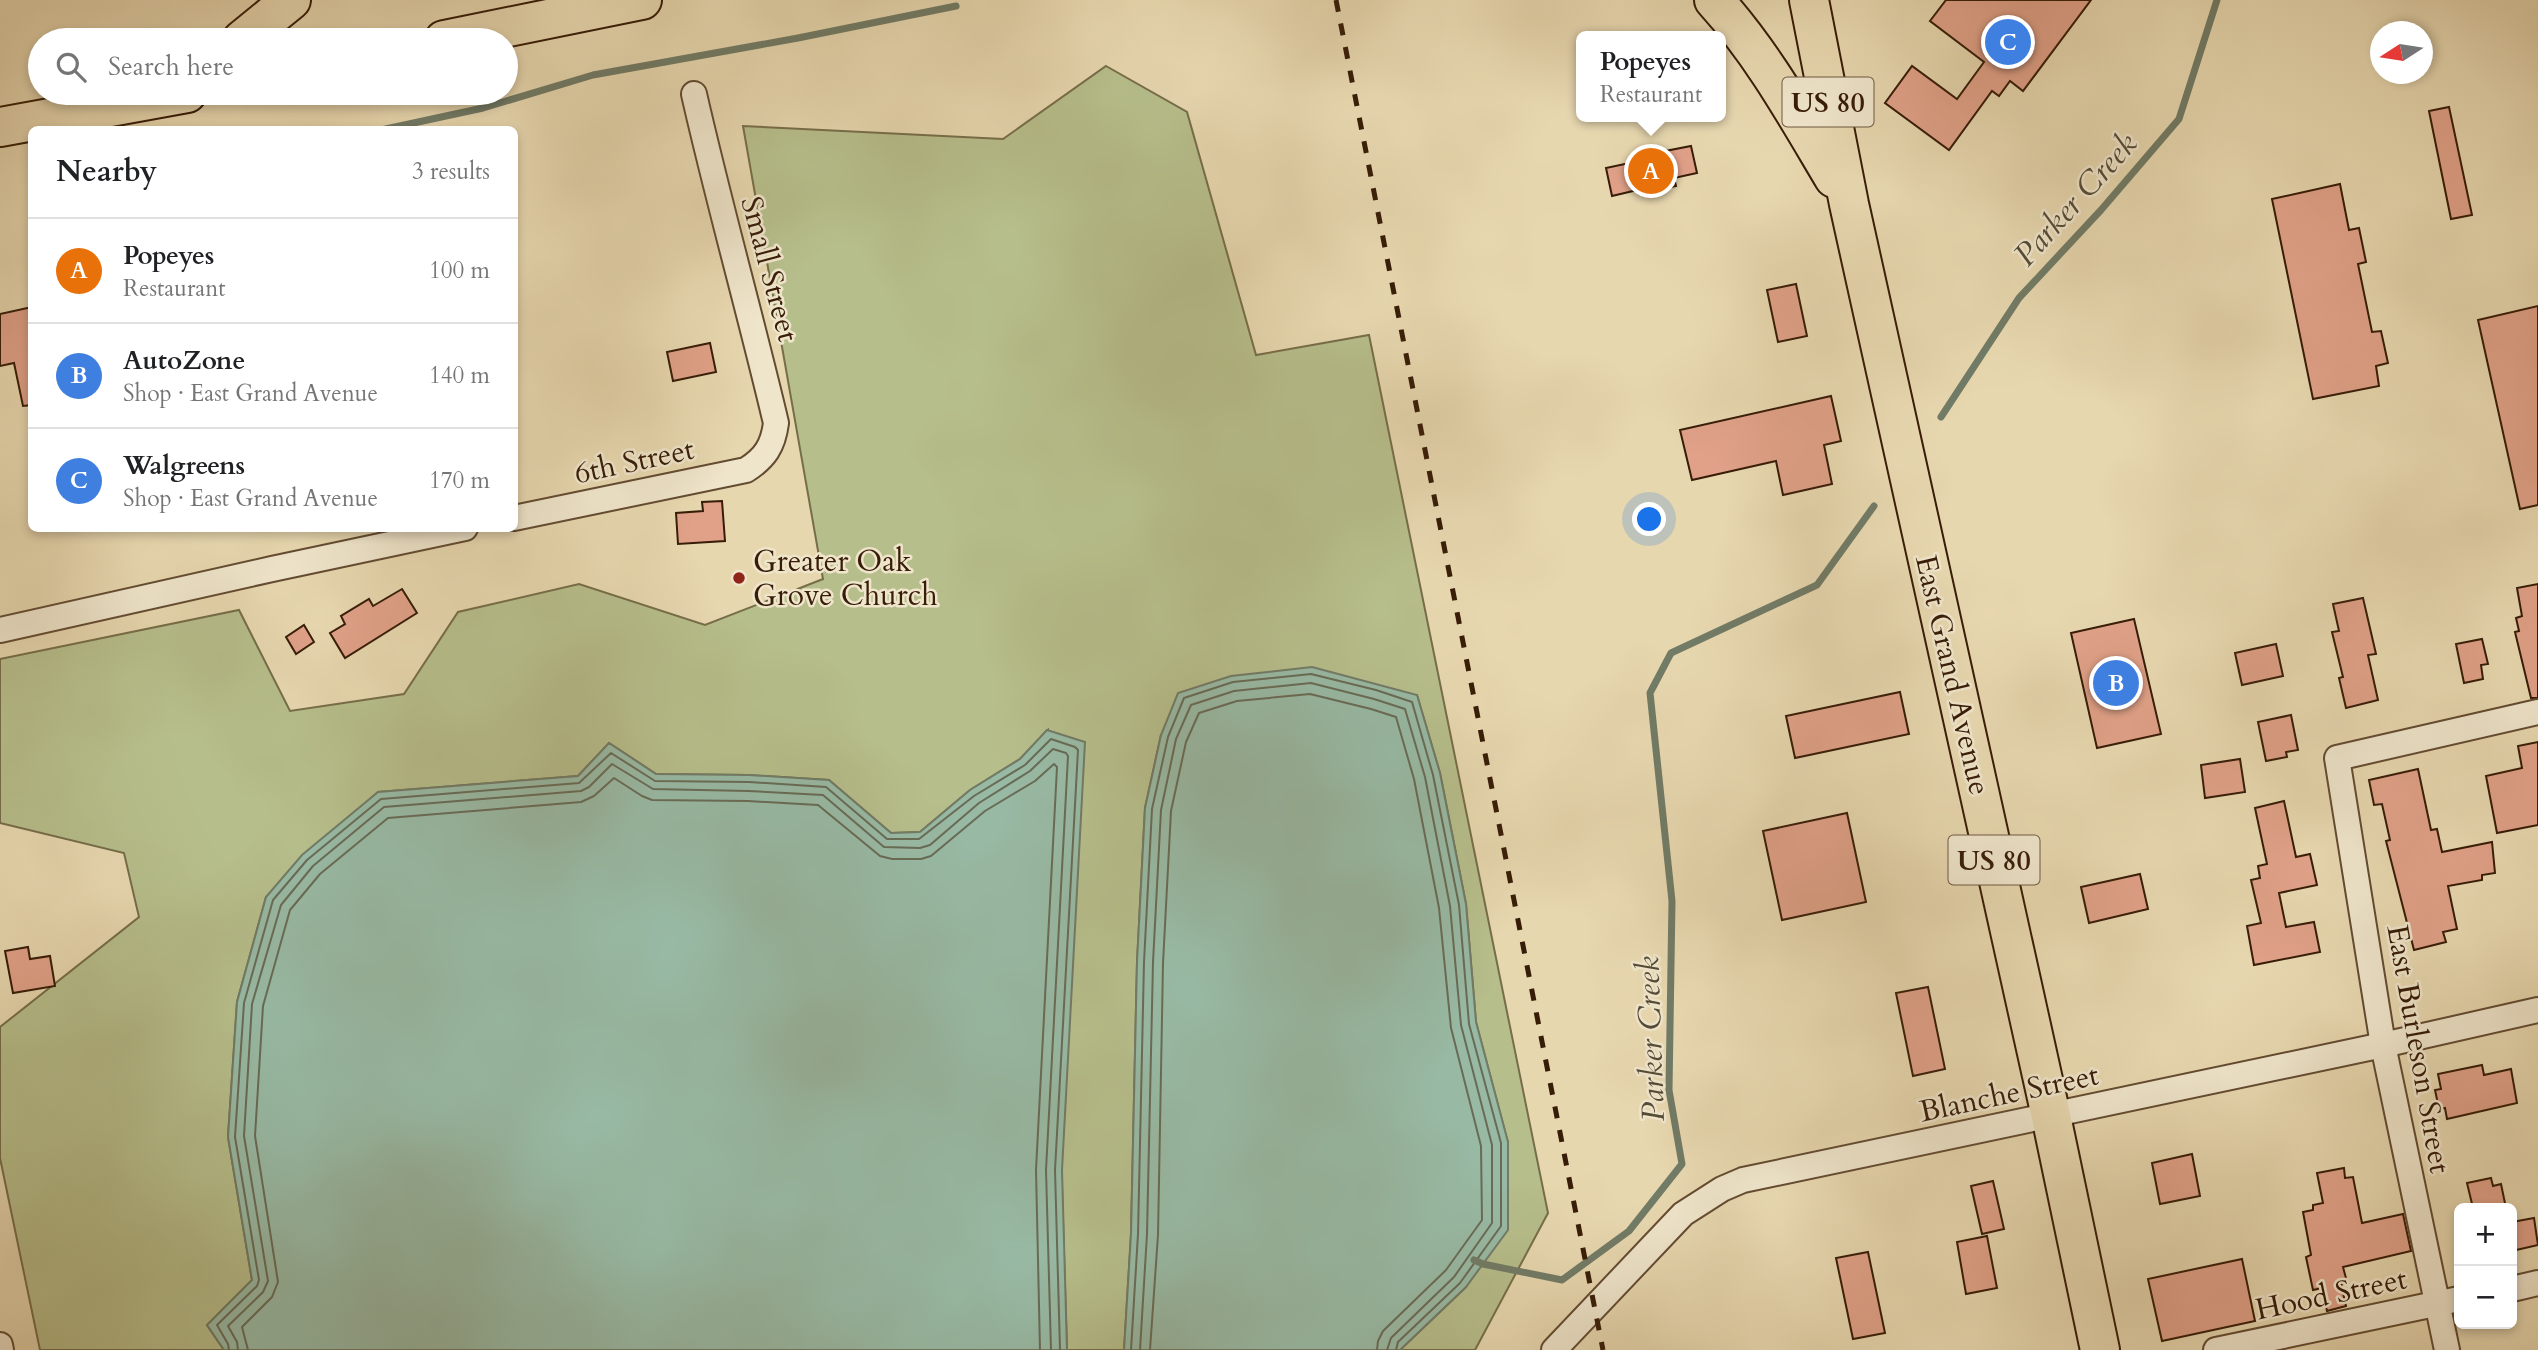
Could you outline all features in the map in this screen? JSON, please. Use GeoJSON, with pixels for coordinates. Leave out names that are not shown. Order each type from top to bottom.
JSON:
{"type":"FeatureCollection","features":[{"type":"Feature","properties":{"kind":"highway"},"geometry":{"type":"LineString","coordinates":[[258,28],[292,0]]}},
{"type":"Feature","properties":{"kind":"highway"},"geometry":{"type":"LineString","coordinates":[[503,28],[642,0]]}},
{"type":"Feature","properties":{"kind":"highway"},"geometry":{"type":"LineString","coordinates":[[1714,0],[1767,66],[1849,204]]}},
{"type":"Feature","properties":{"kind":"highway","name":"East Grand Avenue"},"geometry":{"type":"LineString","coordinates":[[1809,0],[1849,204],[2051,1116],[2100,1350]]}},
{"type":"Feature","properties":{"kind":"highway"},"geometry":{"type":"LineString","coordinates":[[1822,76],[1828,0]]}},
{"type":"Feature","properties":{"kind":"highway"},"geometry":{"type":"LineString","coordinates":[[0,127],[118,105]]}},
{"type":"Feature","properties":{"kind":"street","name":"Small Street"},"geometry":{"type":"LineString","coordinates":[[694,94],[711,172],[748,306],[776,423],[774,439],[763,459]]}},
{"type":"Feature","properties":{"kind":"street","name":"6th Street"},"geometry":{"type":"LineString","coordinates":[[518,517],[746,470],[763,459]]}},
{"type":"Feature","properties":{"kind":"street"},"geometry":{"type":"LineString","coordinates":[[0,630],[446,532]]}},
{"type":"Feature","properties":{"kind":"street","name":"East Burleson Street"},"geometry":{"type":"LineString","coordinates":[[2446,1350],[2448,1302],[2383,1045],[2337,758],[2538,712]]}},
{"type":"Feature","properties":{"kind":"street","name":"Blanche Street"},"geometry":{"type":"LineString","coordinates":[[1554,1350],[1683,1214],[1722,1189],[1744,1180],[2538,1010]]}},
{"type":"Feature","properties":{"kind":"street"},"geometry":{"type":"LineString","coordinates":[[2517,1288],[2538,1283]]}},
{"type":"Feature","properties":{"kind":"street","name":"Hood Street"},"geometry":{"type":"LineString","coordinates":[[2216,1350],[2448,1302]]}},
{"type":"Feature","properties":{"kind":"shaded area"},"geometry":{"type":"Polygon","coordinates":[[[1106,66],[1187,112],[1256,355],[1369,335],[1548,1213],[1475,1350],[1400,1350],[1466,1287],[1508,1143],[1476,1022],[1466,904],[1440,773],[1417,695],[1161,735],[1145,808],[1137,962],[1131,1234],[1124,1350],[1067,1350],[1048,730],[1020,759],[970,790],[920,832],[891,833],[829,780],[749,775],[656,774],[609,743],[578,776],[378,792],[266,897],[237,1002],[228,1137],[252,1280],[207,1325],[224,1350],[40,1350],[0,1158],[0,1027],[139,917],[124,853],[0,823],[0,659],[239,610],[290,711],[404,694],[458,612],[579,584],[705,625],[823,579],[743,126],[1003,139],[1106,66]]]}},
{"type":"Feature","properties":{"kind":"water"},"geometry":{"type":"Polygon","coordinates":[[[1312,667],[1417,695],[1440,773],[1466,904],[1476,1022],[1508,1142],[1508,1230],[1466,1287],[1400,1350],[1124,1350],[1131,1234],[1137,962],[1145,808],[1161,735],[1178,693],[1231,676],[1312,667]]]}},
{"type":"Feature","properties":{"kind":"water"},"geometry":{"type":"Polygon","coordinates":[[[1047,730],[1085,742],[1062,1170],[1067,1350],[224,1350],[207,1325],[252,1280],[228,1137],[237,1002],[266,897],[302,855],[378,792],[578,776],[609,743],[656,774],[749,775],[829,780],[891,833],[920,832],[970,790],[1020,759],[1047,730]]]}},
{"type":"Feature","properties":{"kind":"building"},"geometry":{"type":"Polygon","coordinates":[[[1946,0],[2091,0],[2023,91],[2010,81],[1999,96],[1992,91],[1949,150],[1885,103],[1912,66],[1957,99],[1984,62],[1930,21],[1946,0]]]}},
{"type":"Feature","properties":{"kind":"building"},"geometry":{"type":"Polygon","coordinates":[[[2449,107],[2472,215],[2451,219],[2429,111],[2449,107]]]}},
{"type":"Feature","properties":{"kind":"building"},"geometry":{"type":"Polygon","coordinates":[[[1691,146],[1697,173],[1674,178],[1676,186],[1651,191],[1650,187],[1612,196],[1606,168],[1639,161],[1637,152],[1659,147],[1660,152],[1691,146]]]}},
{"type":"Feature","properties":{"kind":"building"},"geometry":{"type":"Polygon","coordinates":[[[2340,184],[2349,230],[2359,228],[2366,262],[2358,264],[2372,332],[2381,331],[2388,363],[2376,366],[2379,386],[2313,399],[2272,199],[2340,184]]]}},
{"type":"Feature","properties":{"kind":"building"},"geometry":{"type":"Polygon","coordinates":[[[1796,284],[1807,336],[1778,342],[1767,290],[1796,284]]]}},
{"type":"Feature","properties":{"kind":"building"},"geometry":{"type":"Polygon","coordinates":[[[2538,306],[2538,505],[2520,509],[2478,320],[2538,306]]]}},
{"type":"Feature","properties":{"kind":"building"},"geometry":{"type":"Polygon","coordinates":[[[28,308],[28,405],[23,406],[14,363],[0,366],[0,314],[28,308]]]}},
{"type":"Feature","properties":{"kind":"building"},"geometry":{"type":"Polygon","coordinates":[[[710,343],[716,372],[673,381],[667,352],[710,343]]]}},
{"type":"Feature","properties":{"kind":"building"},"geometry":{"type":"Polygon","coordinates":[[[1831,396],[1841,441],[1824,445],[1832,484],[1783,495],[1776,461],[1692,480],[1680,430],[1831,396]]]}},
{"type":"Feature","properties":{"kind":"building"},"geometry":{"type":"Polygon","coordinates":[[[722,501],[725,541],[678,544],[676,513],[703,511],[702,502],[722,501]]]}},
{"type":"Feature","properties":{"kind":"building"},"geometry":{"type":"Polygon","coordinates":[[[2538,584],[2538,698],[2531,698],[2515,632],[2519,631],[2516,618],[2522,616],[2517,588],[2538,584]]]}},
{"type":"Feature","properties":{"kind":"building"},"geometry":{"type":"Polygon","coordinates":[[[402,589],[417,613],[345,658],[330,633],[345,624],[341,616],[369,599],[373,606],[402,589]]]}},
{"type":"Feature","properties":{"kind":"building"},"geometry":{"type":"Polygon","coordinates":[[[2363,598],[2376,654],[2368,655],[2378,700],[2346,708],[2339,678],[2343,677],[2332,632],[2339,631],[2333,604],[2363,598]]]}},
{"type":"Feature","properties":{"kind":"building"},"geometry":{"type":"Polygon","coordinates":[[[2134,619],[2161,734],[2097,748],[2071,633],[2134,619]]]}},
{"type":"Feature","properties":{"kind":"building"},"geometry":{"type":"Polygon","coordinates":[[[304,625],[314,642],[296,654],[286,637],[304,625]]]}},
{"type":"Feature","properties":{"kind":"building"},"geometry":{"type":"Polygon","coordinates":[[[2482,639],[2488,664],[2481,665],[2483,679],[2464,683],[2456,644],[2482,639]]]}},
{"type":"Feature","properties":{"kind":"building"},"geometry":{"type":"Polygon","coordinates":[[[2276,644],[2283,676],[2242,685],[2235,653],[2276,644]]]}},
{"type":"Feature","properties":{"kind":"building"},"geometry":{"type":"Polygon","coordinates":[[[1900,692],[1909,734],[1795,758],[1786,716],[1900,692]]]}},
{"type":"Feature","properties":{"kind":"building"},"geometry":{"type":"Polygon","coordinates":[[[2291,715],[2298,750],[2286,752],[2287,757],[2266,761],[2258,722],[2291,715]]]}},
{"type":"Feature","properties":{"kind":"building"},"geometry":{"type":"Polygon","coordinates":[[[2538,742],[2538,825],[2497,833],[2486,776],[2522,768],[2518,746],[2538,742]]]}},
{"type":"Feature","properties":{"kind":"building"},"geometry":{"type":"Polygon","coordinates":[[[2240,759],[2245,792],[2205,798],[2201,765],[2240,759]]]}},
{"type":"Feature","properties":{"kind":"building"},"geometry":{"type":"Polygon","coordinates":[[[2418,769],[2431,830],[2437,829],[2442,852],[2492,842],[2495,873],[2482,875],[2482,880],[2448,886],[2457,929],[2443,932],[2446,942],[2414,950],[2386,841],[2390,840],[2382,804],[2374,805],[2369,780],[2418,769]]]}},
{"type":"Feature","properties":{"kind":"building"},"geometry":{"type":"Polygon","coordinates":[[[2284,801],[2296,857],[2310,854],[2317,885],[2279,893],[2286,927],[2314,922],[2320,952],[2254,965],[2247,926],[2261,923],[2251,880],[2260,878],[2258,866],[2267,864],[2255,808],[2284,801]]]}},
{"type":"Feature","properties":{"kind":"building"},"geometry":{"type":"Polygon","coordinates":[[[1847,813],[1866,902],[1782,920],[1763,831],[1847,813]]]}},
{"type":"Feature","properties":{"kind":"building"},"geometry":{"type":"Polygon","coordinates":[[[2140,874],[2148,909],[2089,923],[2081,887],[2140,874]]]}},
{"type":"Feature","properties":{"kind":"building"},"geometry":{"type":"Polygon","coordinates":[[[28,947],[30,959],[50,956],[55,986],[13,993],[5,951],[28,947]]]}},
{"type":"Feature","properties":{"kind":"building"},"geometry":{"type":"Polygon","coordinates":[[[1928,987],[1945,1069],[1913,1076],[1896,993],[1928,987]]]}},
{"type":"Feature","properties":{"kind":"building"},"geometry":{"type":"Polygon","coordinates":[[[2482,1065],[2484,1075],[2511,1069],[2517,1103],[2447,1119],[2445,1108],[2439,1109],[2435,1090],[2441,1089],[2438,1074],[2482,1065]]]}},
{"type":"Feature","properties":{"kind":"building"},"geometry":{"type":"Polygon","coordinates":[[[2192,1154],[2200,1196],[2160,1204],[2152,1163],[2192,1154]]]}},
{"type":"Feature","properties":{"kind":"building"},"geometry":{"type":"Polygon","coordinates":[[[2344,1168],[2345,1178],[2353,1177],[2362,1223],[2403,1214],[2411,1251],[2343,1267],[2347,1282],[2341,1284],[2346,1306],[2327,1311],[2322,1288],[2313,1290],[2306,1257],[2311,1255],[2303,1212],[2313,1210],[2313,1205],[2323,1203],[2317,1173],[2344,1168]]]}},
{"type":"Feature","properties":{"kind":"building"},"geometry":{"type":"Polygon","coordinates":[[[2491,1178],[2493,1186],[2501,1184],[2505,1203],[2472,1203],[2467,1183],[2491,1178]]]}},
{"type":"Feature","properties":{"kind":"building"},"geometry":{"type":"Polygon","coordinates":[[[1993,1181],[2004,1229],[1982,1234],[1971,1186],[1993,1181]]]}},
{"type":"Feature","properties":{"kind":"building"},"geometry":{"type":"Polygon","coordinates":[[[2534,1218],[2538,1245],[2517,1250],[2517,1221],[2534,1218]]]}},
{"type":"Feature","properties":{"kind":"building"},"geometry":{"type":"Polygon","coordinates":[[[1987,1236],[1997,1288],[1966,1294],[1957,1242],[1987,1236]]]}},
{"type":"Feature","properties":{"kind":"building"},"geometry":{"type":"Polygon","coordinates":[[[1868,1252],[1885,1333],[1853,1339],[1836,1258],[1868,1252]]]}},
{"type":"Feature","properties":{"kind":"building"},"geometry":{"type":"Polygon","coordinates":[[[2242,1259],[2255,1321],[2162,1341],[2148,1279],[2242,1259]]]}},
{"type":"Feature","properties":{"kind":"waterway","name":"Parker Creek"},"geometry":{"type":"LineString","coordinates":[[1941,417],[2019,298],[2101,210],[2179,119],[2217,0]]}},
{"type":"Feature","properties":{"kind":"waterway"},"geometry":{"type":"LineString","coordinates":[[518,98],[593,75],[956,6]]}},
{"type":"Feature","properties":{"kind":"waterway"},"geometry":{"type":"LineString","coordinates":[[400,126],[493,105]]}},
{"type":"Feature","properties":{"kind":"waterway","name":"Parker Creek"},"geometry":{"type":"LineString","coordinates":[[1474,1260],[1562,1280],[1629,1231],[1682,1164],[1669,1090],[1672,901],[1650,693],[1671,653],[1817,585],[1874,506]]}},
{"type":"Feature","properties":{"kind":"railway"},"geometry":{"type":"LineString","coordinates":[[1336,0],[1603,1350]]}},
{"type":"Feature","properties":{"kind":"place","name":"Walgreens"},"geometry":{"type":"Point","coordinates":[2008,42]}},
{"type":"Feature","properties":{"kind":"place","name":"Popeyes"},"geometry":{"type":"Point","coordinates":[1651,171]}},
{"type":"Feature","properties":{"kind":"place","name":"Greater Oak Grove Church"},"geometry":{"type":"Point","coordinates":[739,578]}},
{"type":"Feature","properties":{"kind":"place","name":"AutoZone"},"geometry":{"type":"Point","coordinates":[2116,683]}}]}
